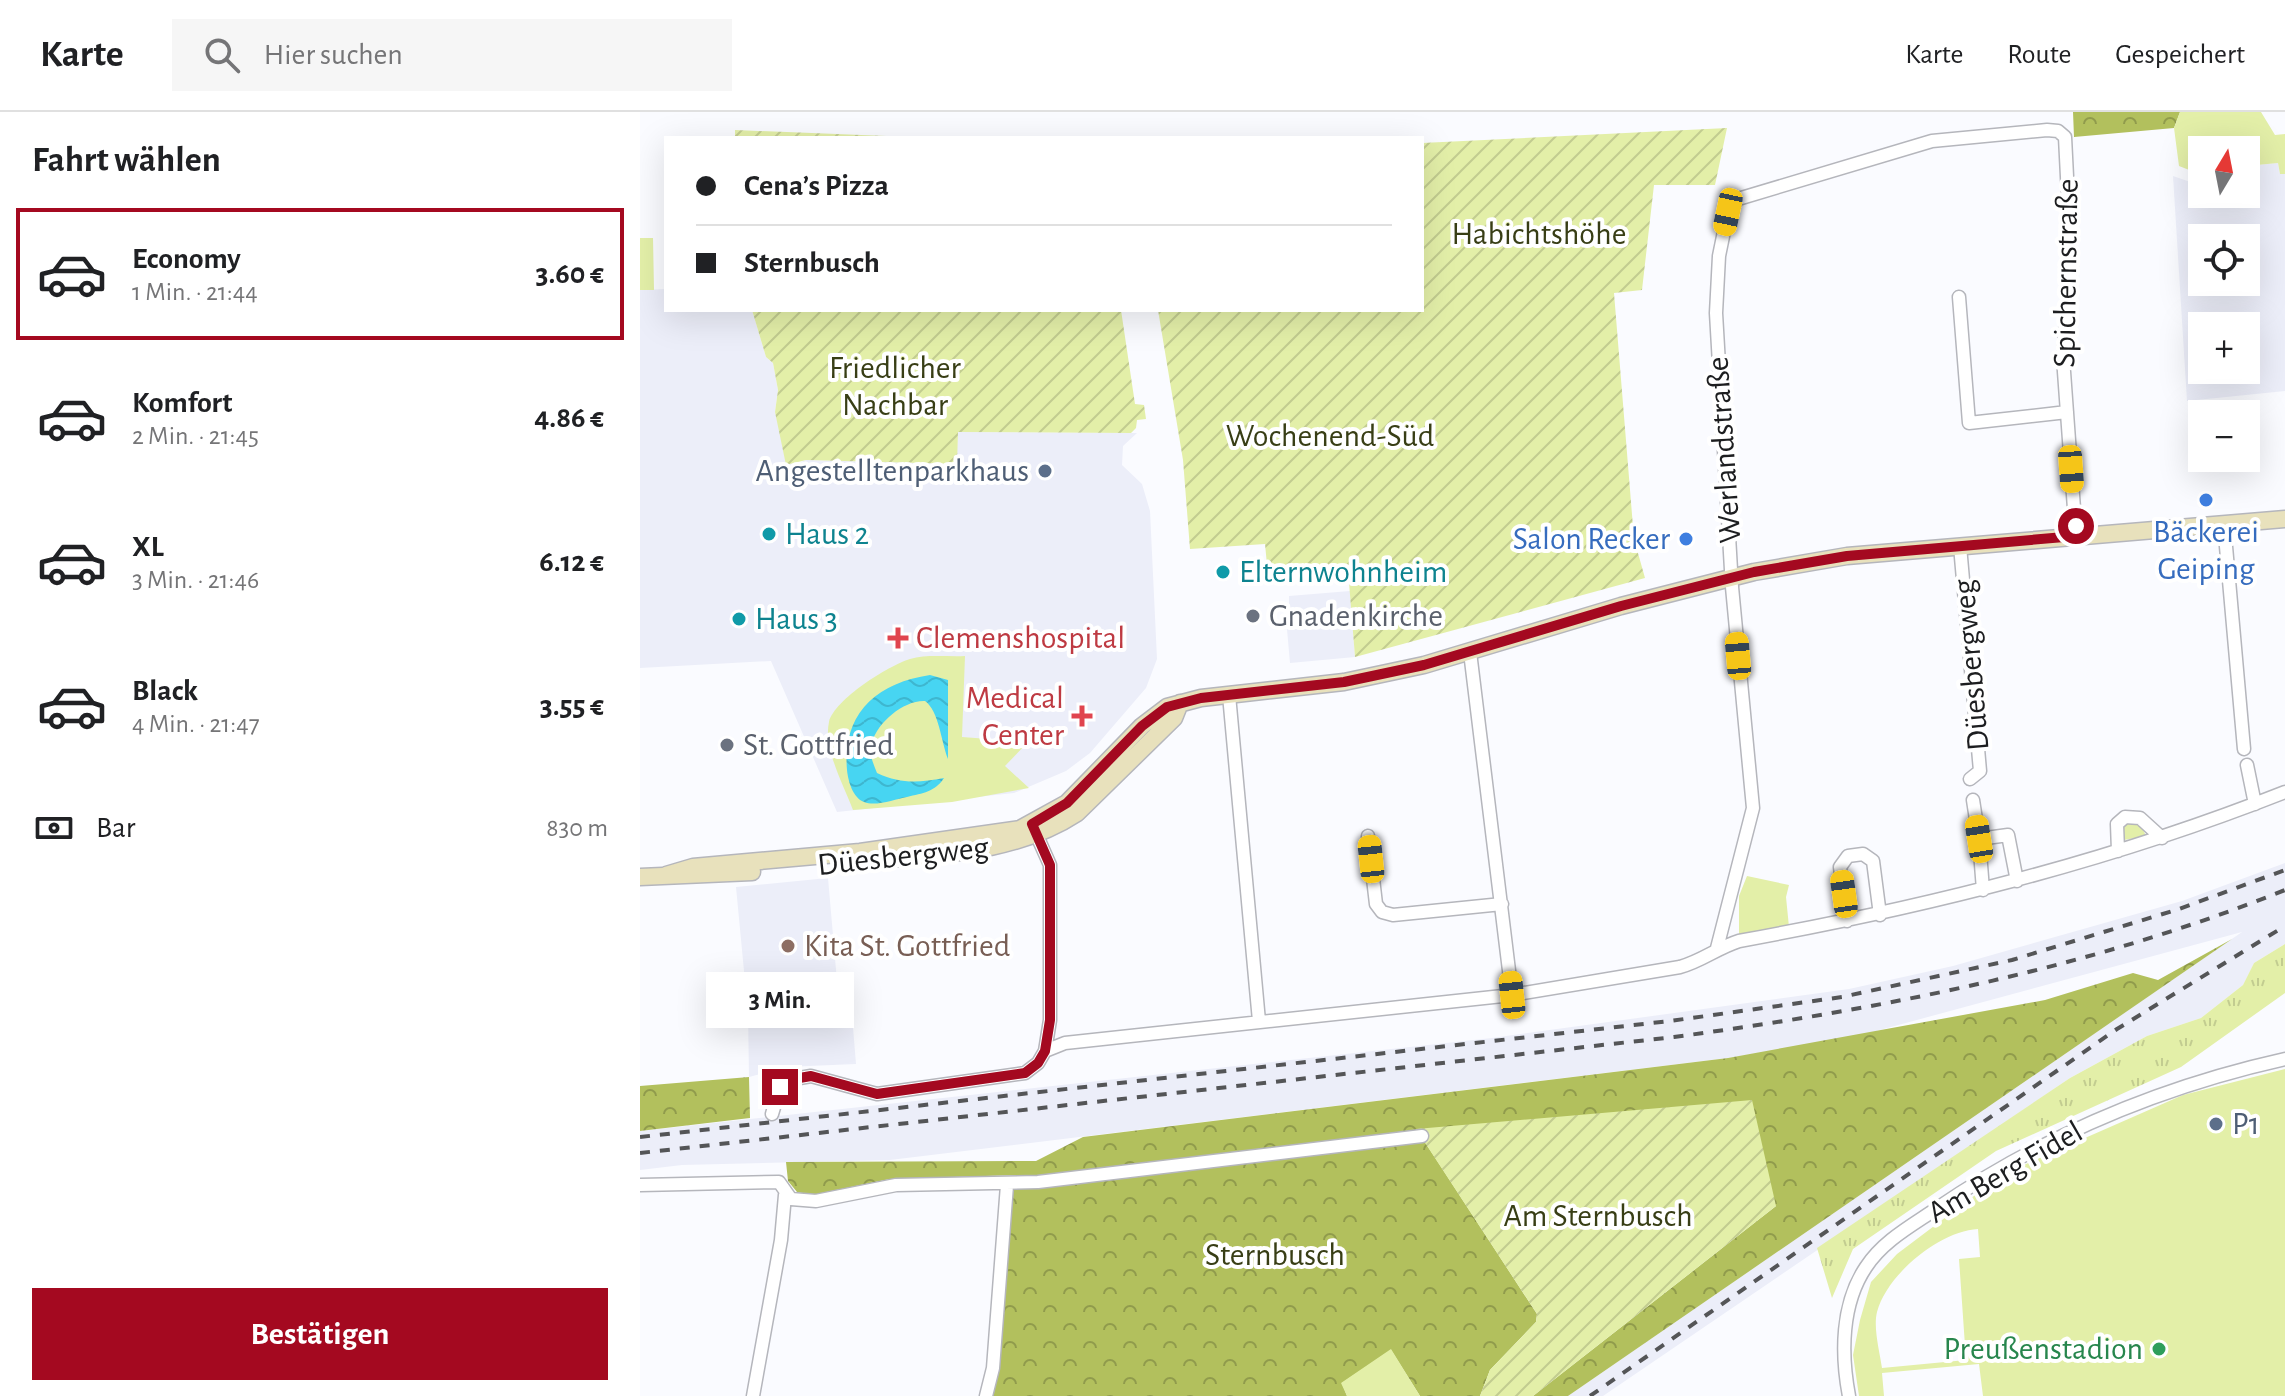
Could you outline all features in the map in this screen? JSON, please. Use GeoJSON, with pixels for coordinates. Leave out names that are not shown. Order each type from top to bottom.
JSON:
{"type":"FeatureCollection","features":[{"type":"Feature","properties":{"kind":"street","name":"Spichernstraße"},"geometry":{"type":"LineString","coordinates":[[1738,199],[1932,141],[2058,131],[2065,137],[2071,256],[2063,358],[2076,536]]}},
{"type":"Feature","properties":{"kind":"street","name":"Werlandstraße"},"geometry":{"type":"LineString","coordinates":[[1717,948],[1753,808],[1732,578],[1716,313],[1719,256],[1728,212],[1738,199]]}},
{"type":"Feature","properties":{"kind":"street","name":"Spichernstraße"},"geometry":{"type":"LineString","coordinates":[[1959,297],[1969,423],[2067,412]]}},
{"type":"Feature","properties":{"kind":"street","name":"Düesbergweg"},"geometry":{"type":"LineString","coordinates":[[640,877],[702,877],[925,856],[1010,844],[1077,813],[1174,718],[1180,703],[1344,682],[1470,652],[1732,578],[1847,556],[2285,519]]}},
{"type":"Feature","properties":{"kind":"street"},"geometry":{"type":"LineString","coordinates":[[2224,524],[2244,749]]}},
{"type":"Feature","properties":{"kind":"street","name":"Düesbergweg"},"geometry":{"type":"LineString","coordinates":[[1960,546],[1980,771],[1970,779]]}},
{"type":"Feature","properties":{"kind":"street"},"geometry":{"type":"LineString","coordinates":[[1470,652],[1483,778],[1494,825],[1512,995]]}},
{"type":"Feature","properties":{"kind":"street"},"geometry":{"type":"LineString","coordinates":[[1229,695],[1259,1021]]}},
{"type":"Feature","properties":{"kind":"street"},"geometry":{"type":"LineString","coordinates":[[2247,765],[2255,804]]}},
{"type":"Feature","properties":{"kind":"street"},"geometry":{"type":"LineString","coordinates":[[1045,1051],[1065,1043],[1512,995],[1680,967],[1703,961],[1717,948],[1739,941],[1880,915],[2017,881],[2162,838],[2285,792]]}},
{"type":"Feature","properties":{"kind":"street"},"geometry":{"type":"LineString","coordinates":[[1973,800],[1983,890]]}},
{"type":"Feature","properties":{"kind":"street"},"geometry":{"type":"LineString","coordinates":[[2118,851],[2117,824],[2125,817],[2140,818],[2162,838]]}},
{"type":"Feature","properties":{"kind":"street"},"geometry":{"type":"LineString","coordinates":[[772,1114],[780,1087],[798,1077],[811,1076],[877,1094],[1025,1073],[1038,1063],[1045,1051],[1050,1020],[1050,865],[1035,830]]}},
{"type":"Feature","properties":{"kind":"street"},"geometry":{"type":"LineString","coordinates":[[1979,839],[2008,835],[2017,881]]}},
{"type":"Feature","properties":{"kind":"street"},"geometry":{"type":"LineString","coordinates":[[1368,836],[1376,904],[1382,912],[1393,915],[1502,904]]}},
{"type":"Feature","properties":{"kind":"street"},"geometry":{"type":"LineString","coordinates":[[1847,921],[1840,867],[1848,856],[1863,854],[1873,861],[1880,915]]}},
{"type":"Feature","properties":{"kind":"street","name":"Am Berg Fidel"},"geometry":{"type":"LineString","coordinates":[[1849,1396],[1843,1367],[1848,1313],[1865,1268],[1885,1244],[2044,1142],[2212,1075],[2285,1059]]}},
{"type":"Feature","properties":{"kind":"street"},"geometry":{"type":"LineString","coordinates":[[785,1195],[800,1201],[816,1201],[896,1185],[1007,1185],[1422,1136]]}},
{"type":"Feature","properties":{"kind":"street"},"geometry":{"type":"LineString","coordinates":[[640,1185],[779,1182],[785,1195],[781,1240],[753,1396]]}},
{"type":"Feature","properties":{"kind":"street"},"geometry":{"type":"LineString","coordinates":[[986,1396],[993,1368],[1007,1185]]}},
{"type":"Feature","properties":{"kind":"shaded area"},"geometry":{"type":"Polygon","coordinates":[[[2278,163],[2280,174],[2285,174],[2285,391],[2187,401],[2173,176],[2188,181],[2188,208],[2260,208],[2260,165],[2278,163]]]}},
{"type":"Feature","properties":{"kind":"shaded area","name":"Clemenshospital"},"geometry":{"type":"Polygon","coordinates":[[[664,289],[664,312],[753,312],[766,357],[773,363],[778,390],[775,412],[794,465],[806,460],[956,464],[958,432],[1137,433],[1123,446],[1122,465],[1142,484],[1150,511],[1157,659],[1146,688],[1090,753],[1066,771],[1014,793],[837,812],[771,661],[640,668],[640,290],[664,289]]]}},
{"type":"Feature","properties":{"kind":"shaded area"},"geometry":{"type":"Polygon","coordinates":[[[1350,591],[1355,657],[1290,663],[1285,607],[1289,605],[1289,596],[1350,591]]]}},
{"type":"Feature","properties":{"kind":"shaded area"},"geometry":{"type":"Polygon","coordinates":[[[2285,863],[2285,944],[2254,963],[2243,985],[2201,1018],[2147,1036],[2070,1078],[1603,1396],[1568,1396],[2242,932],[1854,1037],[1728,1058],[890,1160],[682,1165],[640,1170],[640,1131],[1492,1038],[1849,989],[1953,966],[2182,901],[2285,863]]]}},
{"type":"Feature","properties":{"kind":"shaded area","name":"Kita St. Gottfried"},"geometry":{"type":"Polygon","coordinates":[[[828,878],[839,1004],[851,1003],[856,1064],[786,1067],[749,1077],[748,1013],[736,887],[828,878]]]}},
{"type":"Feature","properties":{"kind":"green space"},"geometry":{"type":"Polygon","coordinates":[[[2073,112],[2180,112],[2174,128],[2074,137],[2073,112]]]}},
{"type":"Feature","properties":{"kind":"green space"},"geometry":{"type":"Polygon","coordinates":[[[2180,112],[2261,112],[2275,135],[2285,134],[2285,174],[2280,174],[2278,163],[2260,165],[2260,136],[2188,136],[2188,170],[2179,166],[2174,128],[2180,112]]]}},
{"type":"Feature","properties":{"kind":"green space"},"geometry":{"type":"Polygon","coordinates":[[[1727,128],[1715,185],[1654,185],[1642,290],[1614,293],[1634,539],[1645,578],[1355,657],[1348,570],[1268,575],[1265,544],[1190,549],[1183,460],[1158,312],[1424,312],[1424,143],[1727,128]]]}},
{"type":"Feature","properties":{"kind":"green space"},"geometry":{"type":"Polygon","coordinates":[[[735,130],[886,136],[735,136],[735,130]]]}},
{"type":"Feature","properties":{"kind":"green space"},"geometry":{"type":"Polygon","coordinates":[[[640,238],[653,238],[654,290],[640,290],[640,238]]]}},
{"type":"Feature","properties":{"kind":"green space","name":"Friedlicher Nachbar"},"geometry":{"type":"Polygon","coordinates":[[[753,312],[1121,312],[1135,404],[1144,405],[1146,419],[1137,420],[1136,428],[1131,433],[958,432],[957,464],[806,460],[786,465],[775,412],[778,390],[773,363],[766,357],[753,312]]]}},
{"type":"Feature","properties":{"kind":"green space"},"geometry":{"type":"Polygon","coordinates":[[[965,656],[962,737],[1028,742],[1005,766],[1029,788],[952,802],[853,810],[835,767],[829,743],[829,722],[833,713],[864,684],[900,663],[923,657],[965,656]]]}},
{"type":"Feature","properties":{"kind":"green space"},"geometry":{"type":"Polygon","coordinates":[[[2127,822],[2140,823],[2146,836],[2124,840],[2122,826],[2127,822]]]}},
{"type":"Feature","properties":{"kind":"green space"},"geometry":{"type":"Polygon","coordinates":[[[1747,876],[1789,885],[1786,897],[1789,927],[1739,935],[1739,896],[1747,876]]]}},
{"type":"Feature","properties":{"kind":"green space","name":"Sternbusch"},"geometry":{"type":"Polygon","coordinates":[[[2232,939],[1568,1396],[1533,1396],[1776,1206],[1417,1130],[1537,1314],[1536,1322],[1490,1370],[1480,1396],[1420,1396],[1391,1350],[1342,1383],[1347,1396],[992,1396],[999,1368],[1013,1189],[1019,1175],[890,1179],[812,1195],[797,1192],[788,1181],[786,1162],[1036,1161],[1083,1137],[1728,1058],[2045,1000],[2133,973],[2158,980],[2232,939]]]}},
{"type":"Feature","properties":{"kind":"green space"},"geometry":{"type":"Polygon","coordinates":[[[2285,944],[2285,993],[2181,1067],[1996,1151],[1853,1249],[1832,1298],[1817,1248],[2070,1078],[2147,1036],[2201,1018],[2243,985],[2254,963],[2285,944]]]}},
{"type":"Feature","properties":{"kind":"green space"},"geometry":{"type":"Polygon","coordinates":[[[2285,1069],[2285,1396],[1983,1396],[1979,1364],[1882,1373],[1884,1396],[1859,1396],[1853,1355],[1860,1320],[1871,1282],[1897,1254],[2003,1174],[2183,1095],[2285,1069]],[[1978,1229],[1948,1237],[1903,1270],[1892,1283],[1877,1312],[1876,1333],[1882,1368],[1966,1360],[1959,1259],[1980,1257],[1978,1229]]]}},
{"type":"Feature","properties":{"kind":"green space"},"geometry":{"type":"Polygon","coordinates":[[[749,1077],[750,1118],[640,1131],[640,1086],[749,1077]]]}},
{"type":"Feature","properties":{"kind":"green space","name":"Am Sternbusch"},"geometry":{"type":"Polygon","coordinates":[[[1752,1100],[1776,1206],[1533,1396],[1480,1396],[1490,1370],[1536,1322],[1537,1314],[1416,1129],[1752,1100]]]}},
{"type":"Feature","properties":{"kind":"green space"},"geometry":{"type":"Polygon","coordinates":[[[1391,1349],[1420,1396],[1347,1396],[1341,1383],[1391,1349]]]}},
{"type":"Feature","properties":{"kind":"water"},"geometry":{"type":"Polygon","coordinates":[[[930,675],[948,680],[948,759],[937,719],[925,701],[909,704],[886,720],[875,734],[871,754],[877,773],[886,777],[910,782],[944,778],[933,789],[918,794],[880,803],[860,800],[852,789],[847,770],[850,733],[857,717],[866,704],[894,685],[930,675]]]}},
{"type":"Feature","properties":{"kind":"railway"},"geometry":{"type":"LineString","coordinates":[[640,1137],[1670,1021],[1842,997],[2012,960],[2179,909],[2285,870]]}},
{"type":"Feature","properties":{"kind":"railway"},"geometry":{"type":"LineString","coordinates":[[640,1153],[1752,1026],[1907,999],[2060,964],[2211,918],[2285,890]]}},
{"type":"Feature","properties":{"kind":"railway"},"geometry":{"type":"LineString","coordinates":[[1590,1396],[2117,1029],[2285,926]]}},
{"type":"Feature","properties":{"kind":"place","name":"Angestelltenparkhaus"},"geometry":{"type":"Point","coordinates":[1045,471]}},
{"type":"Feature","properties":{"kind":"place","name":"Bäckerei Geiping"},"geometry":{"type":"Point","coordinates":[2206,500]}},
{"type":"Feature","properties":{"kind":"place","name":"Haus 2"},"geometry":{"type":"Point","coordinates":[769,534]}},
{"type":"Feature","properties":{"kind":"place","name":"Salon Recker"},"geometry":{"type":"Point","coordinates":[1686,539]}},
{"type":"Feature","properties":{"kind":"place","name":"Elternwohnheim"},"geometry":{"type":"Point","coordinates":[1223,572]}},
{"type":"Feature","properties":{"kind":"place","name":"Gnadenkirche"},"geometry":{"type":"Point","coordinates":[1253,616]}},
{"type":"Feature","properties":{"kind":"place","name":"Haus 3"},"geometry":{"type":"Point","coordinates":[739,619]}},
{"type":"Feature","properties":{"kind":"place","name":"Clemenshospital"},"geometry":{"type":"Point","coordinates":[898,638]}},
{"type":"Feature","properties":{"kind":"place","name":"Medical Center"},"geometry":{"type":"Point","coordinates":[1082,716]}},
{"type":"Feature","properties":{"kind":"place","name":"St. Gottfried"},"geometry":{"type":"Point","coordinates":[727,745]}},
{"type":"Feature","properties":{"kind":"place","name":"Kita St. Gottfried"},"geometry":{"type":"Point","coordinates":[788,946]}},
{"type":"Feature","properties":{"kind":"place","name":"P1"},"geometry":{"type":"Point","coordinates":[2216,1124]}},
{"type":"Feature","properties":{"kind":"place","name":"Preußenstadion"},"geometry":{"type":"Point","coordinates":[2159,1349]}},
{"type":"Feature","properties":{"kind":"route"},"geometry":{"type":"LineString","coordinates":[[780,1087],[788,1080],[811,1076],[863,1093],[877,1094],[1025,1073],[1038,1063],[1045,1051],[1050,1020],[1050,865],[1032,824],[1067,803],[1142,726],[1167,707],[1201,698],[1344,682],[1424,665],[1621,606],[1754,572],[1847,556],[2076,536],[2076,526]]}},
{"type":"Feature","properties":{"kind":"park label","name":"Habichtshöhe"},"geometry":{"type":"Point","coordinates":[1539,234]}},
{"type":"Feature","properties":{"kind":"park label","name":"Wochenend-Süd"},"geometry":{"type":"Point","coordinates":[1330,436]}}]}
